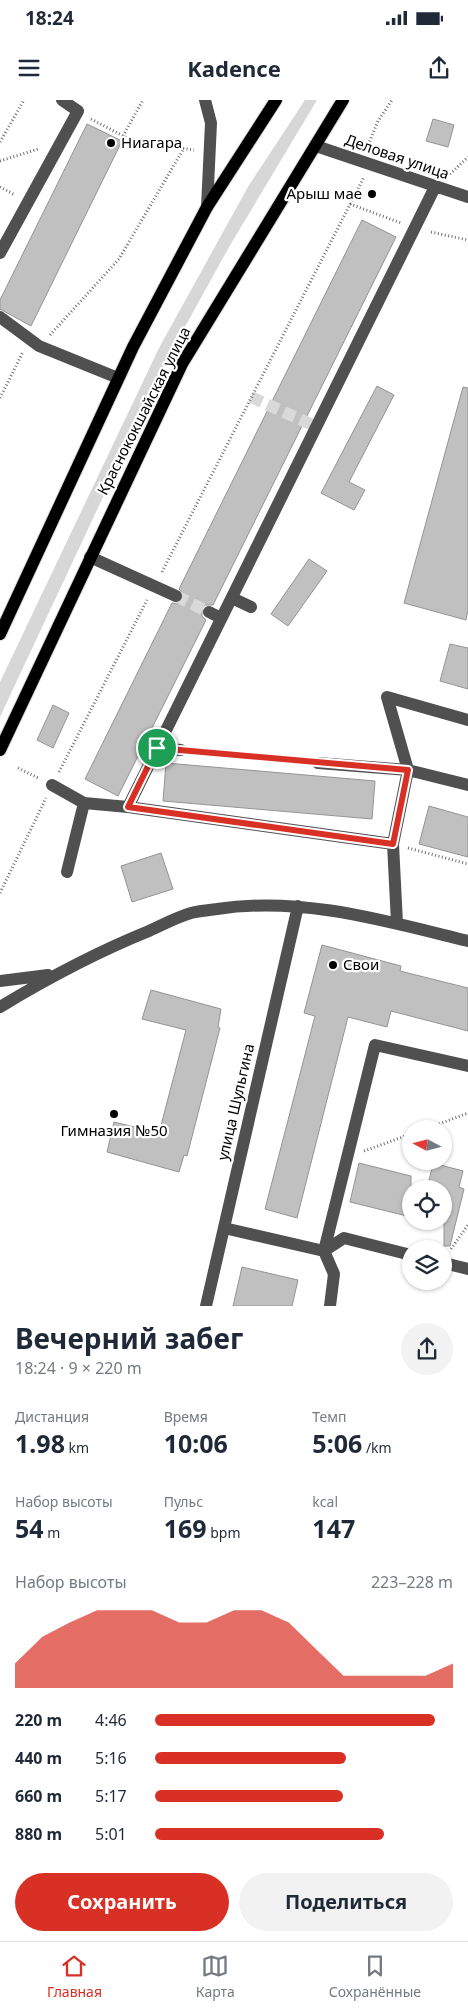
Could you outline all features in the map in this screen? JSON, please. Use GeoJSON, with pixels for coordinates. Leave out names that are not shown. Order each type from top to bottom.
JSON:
{"type":"FeatureCollection","features":[{"type":"Feature","properties":{"kind":"main road"},"geometry":{"type":"LineString","coordinates":[[0,634],[133,347],[207,208],[276,100]]}},
{"type":"Feature","properties":{"kind":"main road","name":"Краснококшайская улица"},"geometry":{"type":"LineString","coordinates":[[0,750],[182,364],[343,100]]}},
{"type":"Feature","properties":{"kind":"street"},"geometry":{"type":"LineString","coordinates":[[0,253],[78,111],[62,100]]}},
{"type":"Feature","properties":{"kind":"street"},"geometry":{"type":"LineString","coordinates":[[205,100],[211,123],[207,208]]}},
{"type":"Feature","properties":{"kind":"street","name":"Деловая улица"},"geometry":{"type":"LineString","coordinates":[[316,146],[364,167],[468,197]]}},
{"type":"Feature","properties":{"kind":"street"},"geometry":{"type":"LineString","coordinates":[[128,807],[435,187]]}},
{"type":"Feature","properties":{"kind":"street"},"geometry":{"type":"LineString","coordinates":[[0,317],[39,346],[118,378]]}},
{"type":"Feature","properties":{"kind":"street"},"geometry":{"type":"LineString","coordinates":[[90,557],[176,596]]}},
{"type":"Feature","properties":{"kind":"street"},"geometry":{"type":"LineString","coordinates":[[232,598],[251,607]]}},
{"type":"Feature","properties":{"kind":"street"},"geometry":{"type":"LineString","coordinates":[[210,612],[222,618]]}},
{"type":"Feature","properties":{"kind":"street"},"geometry":{"type":"LineString","coordinates":[[397,923],[393,844],[408,770],[387,698],[468,720]]}},
{"type":"Feature","properties":{"kind":"street"},"geometry":{"type":"LineString","coordinates":[[157,748],[181,750]]}},
{"type":"Feature","properties":{"kind":"street"},"geometry":{"type":"LineString","coordinates":[[318,763],[408,770],[468,785]]}},
{"type":"Feature","properties":{"kind":"street"},"geometry":{"type":"LineString","coordinates":[[52,785],[84,803],[128,807],[393,844]]}},
{"type":"Feature","properties":{"kind":"street"},"geometry":{"type":"LineString","coordinates":[[66,872],[84,803]]}},
{"type":"Feature","properties":{"kind":"street"},"geometry":{"type":"LineString","coordinates":[[0,1007],[55,974],[118,943],[191,913],[241,905],[298,906],[330,910],[397,923],[468,941]]}},
{"type":"Feature","properties":{"kind":"street","name":"улица Шульгина"},"geometry":{"type":"LineString","coordinates":[[206,1306],[298,906]]}},
{"type":"Feature","properties":{"kind":"street"},"geometry":{"type":"LineString","coordinates":[[0,981],[55,974]]}},
{"type":"Feature","properties":{"kind":"street"},"geometry":{"type":"LineString","coordinates":[[330,1306],[334,1274],[324,1251],[374,1045],[468,1066]]}},
{"type":"Feature","properties":{"kind":"street"},"geometry":{"type":"LineString","coordinates":[[224,1228],[324,1251],[344,1238],[402,1252]]}},
{"type":"Feature","properties":{"kind":"street"},"geometry":{"type":"LineString","coordinates":[[452,1261],[468,1269]]}},
{"type":"Feature","properties":{"kind":"path"},"geometry":{"type":"LineString","coordinates":[[0,142],[24,100]]}},
{"type":"Feature","properties":{"kind":"path"},"geometry":{"type":"LineString","coordinates":[[124,136],[143,100]]}},
{"type":"Feature","properties":{"kind":"path"},"geometry":{"type":"LineString","coordinates":[[0,893],[52,785],[350,204],[378,121],[392,100]]}},
{"type":"Feature","properties":{"kind":"path"},"geometry":{"type":"LineString","coordinates":[[78,111],[132,141],[196,150]]}},
{"type":"Feature","properties":{"kind":"path"},"geometry":{"type":"LineString","coordinates":[[0,162],[60,142]]}},
{"type":"Feature","properties":{"kind":"path"},"geometry":{"type":"LineString","coordinates":[[0,398],[25,348],[39,346],[119,259],[184,148]]}},
{"type":"Feature","properties":{"kind":"path"},"geometry":{"type":"LineString","coordinates":[[435,187],[468,157]]}},
{"type":"Feature","properties":{"kind":"path"},"geometry":{"type":"LineString","coordinates":[[350,204],[415,228],[468,240]]}},
{"type":"Feature","properties":{"kind":"path"},"geometry":{"type":"LineString","coordinates":[[181,750],[318,763]]}},
{"type":"Feature","properties":{"kind":"path"},"geometry":{"type":"LineString","coordinates":[[18,768],[52,785]]}},
{"type":"Feature","properties":{"kind":"path"},"geometry":{"type":"LineString","coordinates":[[393,844],[468,864]]}},
{"type":"Feature","properties":{"kind":"path"},"geometry":{"type":"LineString","coordinates":[[451,1120],[468,1114]]}},
{"type":"Feature","properties":{"kind":"path"},"geometry":{"type":"LineString","coordinates":[[347,1157],[402,1137]]}},
{"type":"Feature","properties":{"kind":"path"},"geometry":{"type":"LineString","coordinates":[[452,1249],[468,1225]]}},
{"type":"Feature","properties":{"kind":"shaded area"},"geometry":{"type":"Polygon","coordinates":[[[305,100],[317,100],[229,247],[170,354],[0,717],[0,682],[159,348],[249,185],[305,100]]]}},
{"type":"Feature","properties":{"kind":"building"},"geometry":{"type":"Polygon","coordinates":[[[433,119],[454,125],[448,147],[426,141],[433,119]]]}},
{"type":"Feature","properties":{"kind":"building"},"geometry":{"type":"Polygon","coordinates":[[[87,124],[122,141],[31,326],[0,309],[0,300],[87,124]]]}},
{"type":"Feature","properties":{"kind":"building"},"geometry":{"type":"Polygon","coordinates":[[[362,220],[396,237],[213,605],[205,605],[202,609],[202,616],[206,620],[118,796],[85,779],[172,603],[177,604],[183,600],[184,595],[179,589],[362,220]]]}},
{"type":"Feature","properties":{"kind":"building"},"geometry":{"type":"Polygon","coordinates":[[[377,386],[394,395],[349,482],[365,490],[354,510],[321,493],[377,386]]]}},
{"type":"Feature","properties":{"kind":"building"},"geometry":{"type":"Polygon","coordinates":[[[463,387],[468,388],[468,610],[466,620],[404,603],[463,387]]]}},
{"type":"Feature","properties":{"kind":"building"},"geometry":{"type":"Polygon","coordinates":[[[309,559],[327,571],[288,626],[271,614],[309,559]]]}},
{"type":"Feature","properties":{"kind":"building"},"geometry":{"type":"Polygon","coordinates":[[[450,644],[468,648],[468,689],[440,681],[450,644]]]}},
{"type":"Feature","properties":{"kind":"building"},"geometry":{"type":"Polygon","coordinates":[[[53,705],[69,713],[53,748],[37,740],[53,705]]]}},
{"type":"Feature","properties":{"kind":"building"},"geometry":{"type":"Polygon","coordinates":[[[166,763],[375,781],[372,819],[163,801],[166,763]]]}},
{"type":"Feature","properties":{"kind":"building"},"geometry":{"type":"Polygon","coordinates":[[[429,806],[468,817],[468,857],[419,844],[429,806]]]}},
{"type":"Feature","properties":{"kind":"building"},"geometry":{"type":"Polygon","coordinates":[[[161,853],[173,889],[132,902],[121,866],[161,853]]]}},
{"type":"Feature","properties":{"kind":"building"},"geometry":{"type":"Polygon","coordinates":[[[322,945],[401,966],[400,971],[468,988],[468,1031],[391,1011],[387,1027],[348,1017],[297,1218],[265,1209],[315,1016],[304,1013],[322,945]]]}},
{"type":"Feature","properties":{"kind":"building"},"geometry":{"type":"Polygon","coordinates":[[[151,990],[221,1009],[218,1027],[220,1028],[187,1156],[184,1155],[179,1172],[107,1152],[114,1122],[159,1133],[186,1030],[142,1019],[151,990]]]}},
{"type":"Feature","properties":{"kind":"building"},"geometry":{"type":"Polygon","coordinates":[[[359,1163],[411,1176],[411,1180],[402,1180],[402,1215],[350,1202],[359,1163]]]}},
{"type":"Feature","properties":{"kind":"building"},"geometry":{"type":"Polygon","coordinates":[[[452,1168],[463,1171],[459,1187],[464,1189],[451,1240],[444,1240],[444,1230],[452,1230],[452,1180],[429,1180],[431,1170],[452,1170],[452,1168]]]}},
{"type":"Feature","properties":{"kind":"building"},"geometry":{"type":"Polygon","coordinates":[[[242,1267],[298,1280],[292,1306],[233,1306],[242,1267]]]}},
{"type":"Feature","properties":{"kind":"tunnel"},"geometry":{"type":"LineString","coordinates":[[251,397],[317,427]]}},
{"type":"Feature","properties":{"kind":"tunnel"},"geometry":{"type":"LineString","coordinates":[[176,596],[209,612]]}},
{"type":"Feature","properties":{"kind":"place","name":"Ниагара"},"geometry":{"type":"Point","coordinates":[111,143]}},
{"type":"Feature","properties":{"kind":"place","name":"Арыш мае"},"geometry":{"type":"Point","coordinates":[372,194]}},
{"type":"Feature","properties":{"kind":"place","name":"Свои"},"geometry":{"type":"Point","coordinates":[333,965]}},
{"type":"Feature","properties":{"kind":"place","name":"Гимназия №50"},"geometry":{"type":"Point","coordinates":[114,1114]}},
{"type":"Feature","properties":{"kind":"route"},"geometry":{"type":"LineString","coordinates":[[157,748],[408,770],[393,844],[128,807],[157,748]]}}]}
